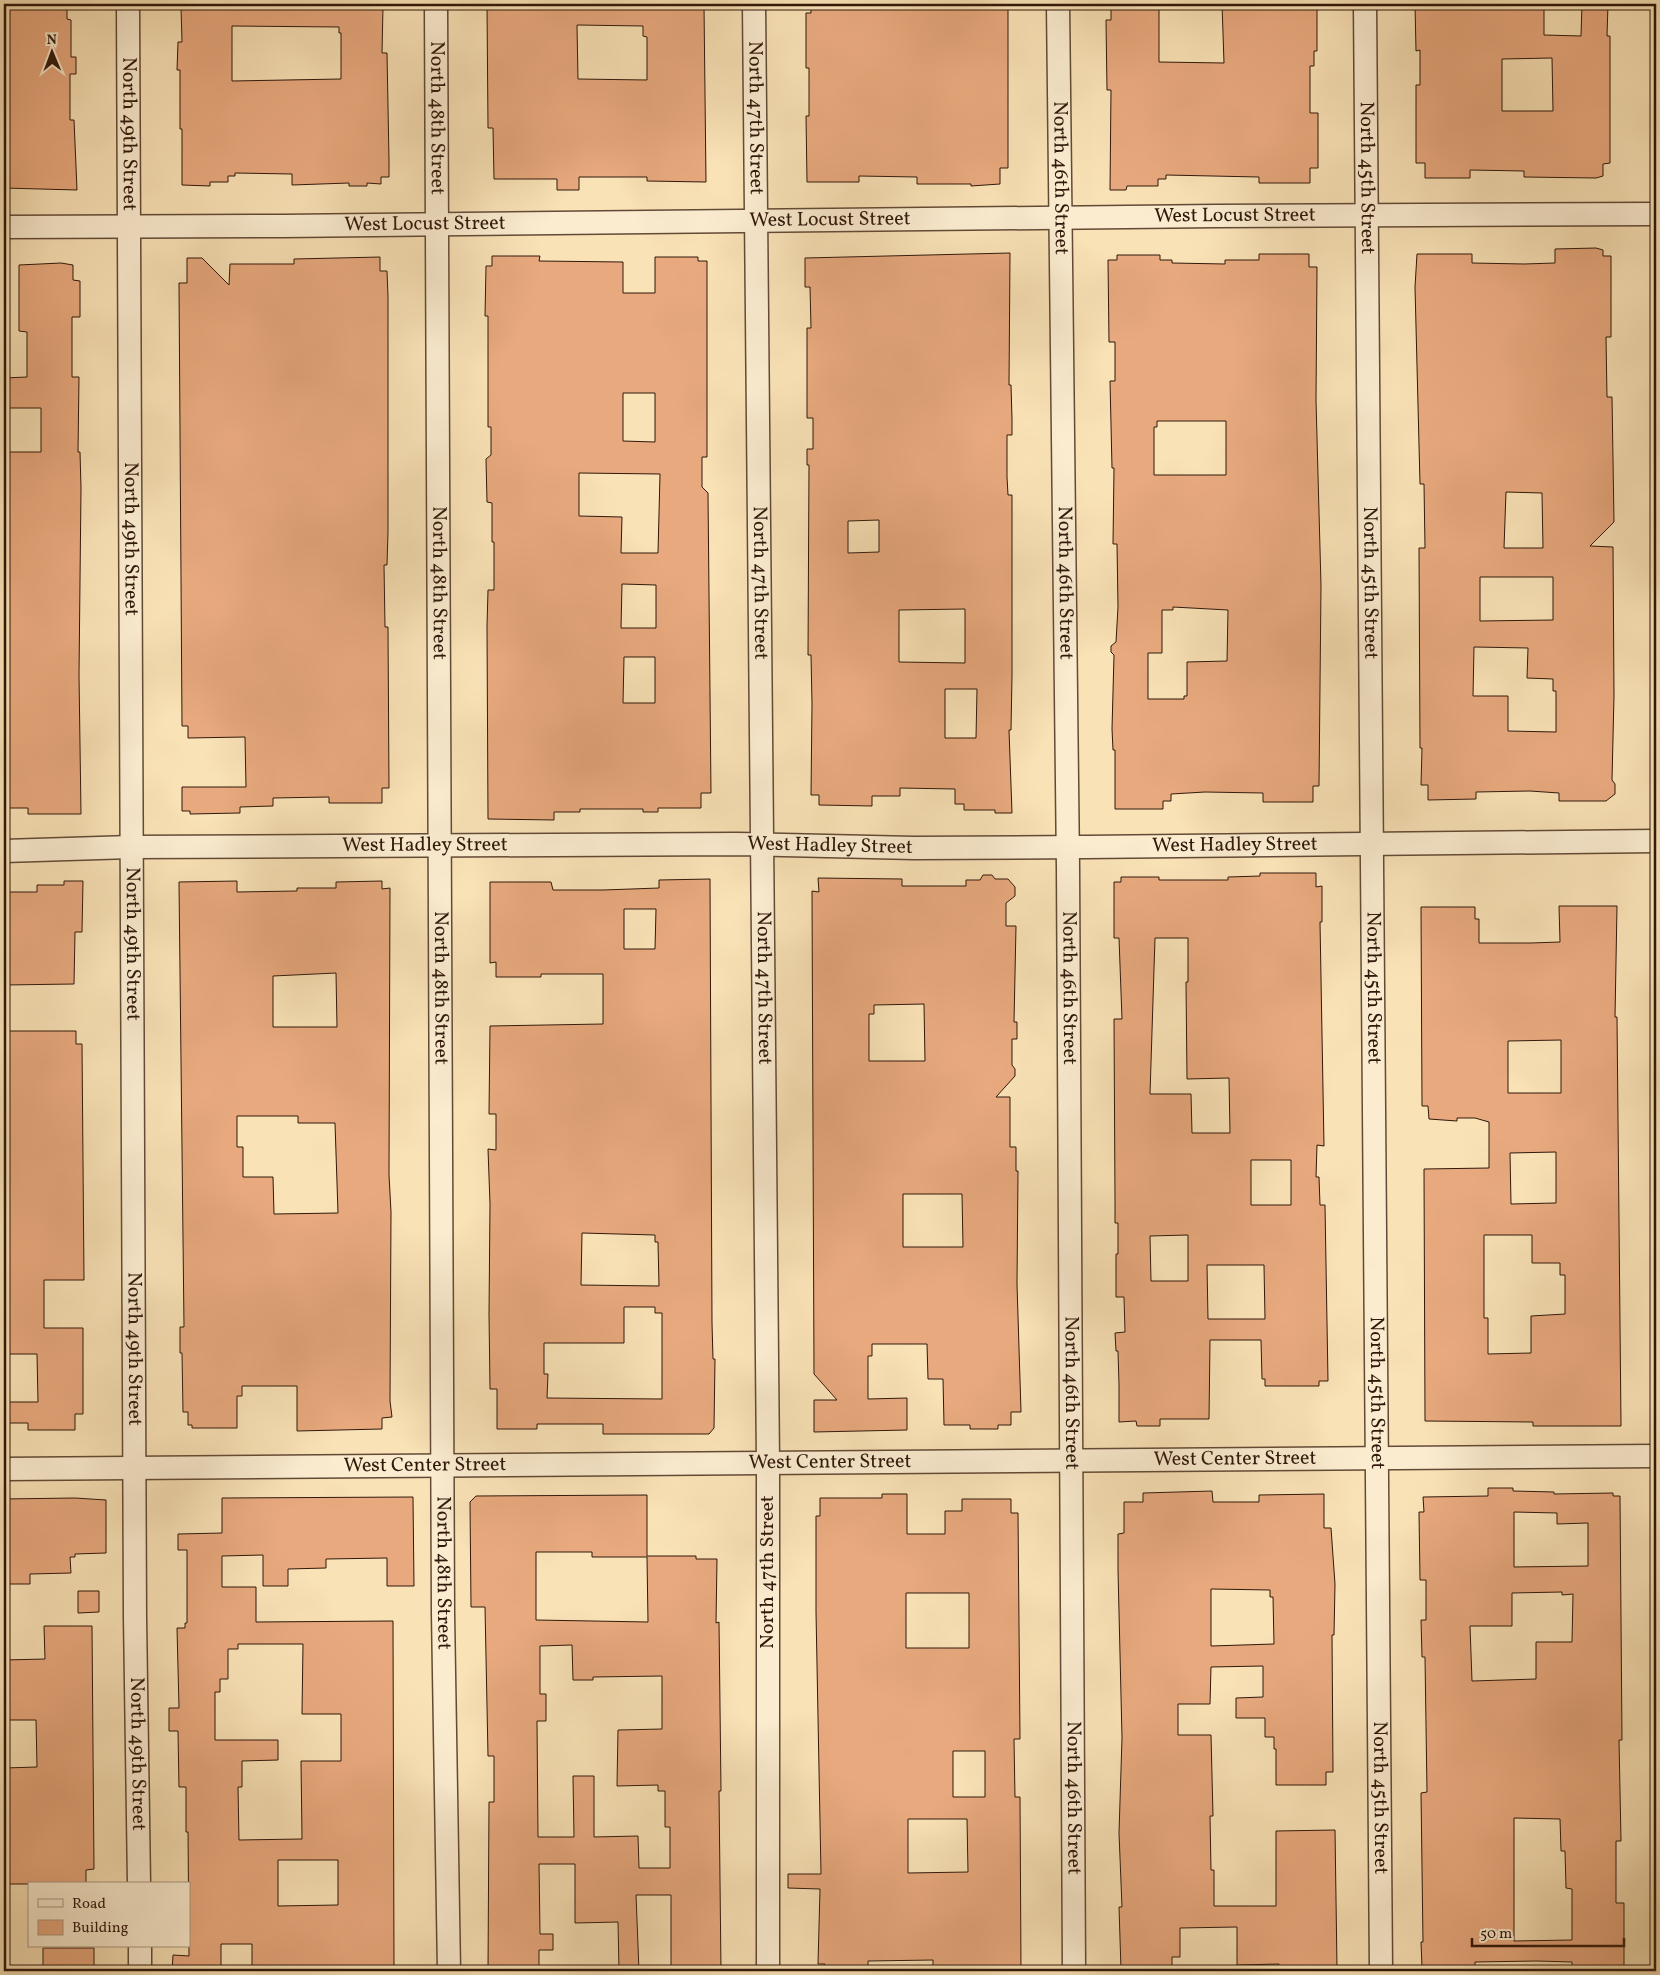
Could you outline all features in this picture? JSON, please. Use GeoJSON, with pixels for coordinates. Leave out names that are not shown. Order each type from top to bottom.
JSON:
{"type":"FeatureCollection","features":[{"type":"Feature","properties":{"kind":"street","name":"North 49th Street"},"geometry":{"type":"LineString","coordinates":[[128,4],[127,226],[139,1882]]}},
{"type":"Feature","properties":{"kind":"street","name":"North 48th Street"},"geometry":{"type":"LineString","coordinates":[[436,4],[444,1466],[443,1613],[448,1971]]}},
{"type":"Feature","properties":{"kind":"street","name":"North 47th Street"},"geometry":{"type":"LineString","coordinates":[[754,4],[754,221],[763,844],[768,1463],[768,1971]]}},
{"type":"Feature","properties":{"kind":"street","name":"North 46th Street"},"geometry":{"type":"LineString","coordinates":[[1058,4],[1067,847],[1074,1971]]}},
{"type":"Feature","properties":{"kind":"street","name":"North 45th Street"},"geometry":{"type":"LineString","coordinates":[[1365,4],[1381,1971]]}},
{"type":"Feature","properties":{"kind":"street","name":"West Locust Street"},"geometry":{"type":"LineString","coordinates":[[4,227],[1656,214]]}},
{"type":"Feature","properties":{"kind":"street","name":"West Hadley Street"},"geometry":{"type":"LineString","coordinates":[[4,852],[132,847],[763,844],[914,848],[1656,841]]}},
{"type":"Feature","properties":{"kind":"street","name":"West Center Street"},"geometry":{"type":"LineString","coordinates":[[4,1469],[1656,1456]]}},
{"type":"Feature","properties":{"kind":"street"},"geometry":{"type":"LineString","coordinates":[[140,1948],[140,1971]]}},
{"type":"Feature","properties":{"kind":"building"},"geometry":{"type":"Polygon","coordinates":[[[811,4],[1008,4],[1008,168],[1000,168],[1000,184],[971,186],[971,184],[917,184],[917,177],[859,176],[859,182],[807,182],[806,116],[809,116],[809,68],[806,68],[806,13],[811,13],[811,4]]]}},
{"type":"Feature","properties":{"kind":"building"},"geometry":{"type":"Polygon","coordinates":[[[1111,4],[1159,4],[1159,62],[1224,63],[1222,4],[1317,4],[1317,51],[1314,51],[1314,66],[1310,66],[1310,113],[1318,113],[1318,168],[1310,168],[1310,183],[1259,183],[1259,177],[1166,175],[1166,179],[1158,179],[1158,186],[1127,186],[1126,190],[1110,190],[1111,90],[1107,90],[1106,20],[1111,20],[1111,4]]]}},
{"type":"Feature","properties":{"kind":"building"},"geometry":{"type":"Polygon","coordinates":[[[1415,4],[1544,4],[1544,35],[1581,36],[1582,4],[1608,4],[1607,36],[1610,36],[1610,163],[1603,164],[1603,176],[1596,178],[1524,177],[1524,171],[1470,170],[1470,178],[1425,178],[1425,163],[1416,163],[1416,85],[1420,85],[1420,50],[1416,51],[1415,4]],[[1552,58],[1502,59],[1502,111],[1553,111],[1552,58]]]}},
{"type":"Feature","properties":{"kind":"building"},"geometry":{"type":"Polygon","coordinates":[[[250,5],[383,6],[382,53],[387,53],[389,177],[381,177],[381,184],[367,183],[367,186],[349,186],[349,183],[292,185],[292,174],[235,173],[235,176],[228,176],[228,182],[210,182],[210,186],[182,185],[180,70],[177,70],[178,42],[182,42],[181,8],[250,8],[250,5]],[[232,26],[232,81],[341,79],[341,33],[339,33],[339,27],[232,26]]]}},
{"type":"Feature","properties":{"kind":"building"},"geometry":{"type":"Polygon","coordinates":[[[487,5],[704,6],[706,182],[647,181],[647,177],[579,177],[579,190],[557,190],[557,179],[494,179],[493,128],[488,128],[487,5]],[[577,25],[578,79],[647,80],[647,37],[643,36],[643,26],[577,25]]]}},
{"type":"Feature","properties":{"kind":"building"},"geometry":{"type":"Polygon","coordinates":[[[4,6],[67,6],[67,19],[71,20],[71,57],[76,57],[76,74],[70,74],[70,120],[74,120],[77,190],[4,188],[4,6]]]}},
{"type":"Feature","properties":{"kind":"building"},"geometry":{"type":"Polygon","coordinates":[[[1596,248],[1603,250],[1603,256],[1611,256],[1611,337],[1606,337],[1607,397],[1612,397],[1614,522],[1590,546],[1613,547],[1614,696],[1612,780],[1615,784],[1615,794],[1606,801],[1559,801],[1559,793],[1530,791],[1476,792],[1476,799],[1428,800],[1428,785],[1421,785],[1422,748],[1420,748],[1419,548],[1425,548],[1424,484],[1420,484],[1415,287],[1417,254],[1472,254],[1472,263],[1555,263],[1555,249],[1596,248]],[[1506,492],[1504,548],[1543,548],[1542,493],[1506,492]],[[1480,577],[1480,621],[1553,620],[1553,577],[1480,577]],[[1474,647],[1473,696],[1508,696],[1508,731],[1556,732],[1556,691],[1553,691],[1553,679],[1527,678],[1528,648],[1474,647]]]}},
{"type":"Feature","properties":{"kind":"building"},"geometry":{"type":"Polygon","coordinates":[[[1010,253],[1009,385],[1011,385],[1012,435],[1007,435],[1007,477],[1008,495],[1012,495],[1012,675],[1011,730],[1009,730],[1012,813],[995,813],[995,810],[964,810],[964,804],[955,804],[955,789],[900,788],[900,796],[872,796],[872,806],[819,805],[819,795],[811,795],[812,704],[811,655],[808,655],[809,465],[807,465],[807,449],[813,449],[813,418],[807,418],[807,328],[811,328],[810,287],[805,287],[805,258],[1010,253]],[[879,520],[848,521],[848,553],[879,552],[879,520]],[[965,609],[899,610],[899,662],[965,663],[965,609]],[[945,689],[945,738],[976,738],[977,689],[945,689]]]}},
{"type":"Feature","properties":{"kind":"building"},"geometry":{"type":"Polygon","coordinates":[[[1259,254],[1309,254],[1309,267],[1317,267],[1316,400],[1321,586],[1319,786],[1313,786],[1313,802],[1263,802],[1263,793],[1205,792],[1171,794],[1171,801],[1163,801],[1163,809],[1115,809],[1115,750],[1113,750],[1112,729],[1114,655],[1111,652],[1111,646],[1116,642],[1118,607],[1117,544],[1113,544],[1114,468],[1112,468],[1110,381],[1115,381],[1115,342],[1109,342],[1108,260],[1117,260],[1117,255],[1160,255],[1160,260],[1172,260],[1172,263],[1225,264],[1225,260],[1259,260],[1259,254]],[[1157,421],[1157,427],[1154,427],[1154,475],[1226,475],[1226,421],[1157,421]],[[1173,607],[1173,610],[1162,610],[1162,653],[1148,653],[1148,699],[1184,699],[1184,696],[1187,696],[1187,662],[1227,661],[1228,610],[1173,607]]]}},
{"type":"Feature","properties":{"kind":"building"},"geometry":{"type":"Polygon","coordinates":[[[492,256],[540,256],[539,261],[623,262],[623,293],[655,293],[655,257],[698,257],[698,261],[707,261],[707,457],[702,457],[702,487],[708,493],[711,793],[701,793],[701,808],[658,808],[658,812],[643,812],[643,809],[580,809],[580,812],[554,812],[554,820],[488,819],[487,626],[488,590],[494,590],[494,542],[492,542],[492,503],[487,502],[486,459],[491,455],[491,427],[488,427],[488,316],[485,316],[486,266],[492,266],[492,256]],[[623,393],[623,441],[655,442],[655,393],[623,393]],[[579,473],[579,516],[622,517],[621,553],[658,553],[660,474],[579,473]],[[622,584],[621,628],[656,628],[656,585],[622,584]],[[624,657],[623,703],[655,703],[655,657],[624,657]]]}},
{"type":"Feature","properties":{"kind":"building"},"geometry":{"type":"Polygon","coordinates":[[[380,257],[380,271],[387,271],[388,296],[388,532],[387,565],[384,565],[385,627],[388,627],[389,788],[382,788],[382,803],[329,803],[329,797],[273,798],[273,806],[240,807],[240,813],[190,814],[190,811],[182,811],[182,787],[246,787],[245,737],[188,738],[188,726],[182,726],[179,283],[187,283],[187,258],[202,258],[229,285],[230,264],[294,264],[294,259],[380,257]]]}},
{"type":"Feature","properties":{"kind":"building"},"geometry":{"type":"Polygon","coordinates":[[[61,263],[73,265],[73,280],[80,281],[80,317],[72,317],[72,377],[79,377],[81,814],[28,814],[28,808],[4,808],[4,452],[41,452],[41,408],[4,408],[4,378],[27,377],[27,332],[19,331],[19,265],[61,263]]]}},
{"type":"Feature","properties":{"kind":"building"},"geometry":{"type":"Polygon","coordinates":[[[1260,873],[1316,873],[1316,887],[1322,886],[1322,922],[1320,922],[1324,1146],[1317,1145],[1316,1177],[1319,1177],[1320,1205],[1325,1205],[1328,1381],[1319,1381],[1319,1386],[1265,1386],[1265,1379],[1262,1379],[1261,1340],[1210,1340],[1209,1419],[1160,1419],[1160,1426],[1137,1426],[1136,1421],[1119,1422],[1118,1351],[1116,1351],[1115,1333],[1125,1332],[1124,1297],[1116,1297],[1118,1223],[1115,1223],[1114,1019],[1122,1019],[1119,938],[1114,938],[1114,882],[1121,882],[1121,877],[1159,877],[1159,880],[1228,880],[1228,877],[1260,876],[1260,873]],[[1155,938],[1150,1094],[1191,1094],[1192,1133],[1230,1133],[1229,1078],[1187,1079],[1186,982],[1188,982],[1188,938],[1155,938]],[[1251,1160],[1251,1205],[1291,1205],[1291,1160],[1251,1160]],[[1188,1235],[1150,1236],[1151,1281],[1188,1281],[1188,1235]],[[1207,1265],[1208,1319],[1265,1319],[1264,1265],[1207,1265]]]}},
{"type":"Feature","properties":{"kind":"building"},"geometry":{"type":"Polygon","coordinates":[[[983,875],[992,875],[995,879],[1008,879],[1015,887],[1015,896],[1006,903],[1006,926],[1016,926],[1014,1022],[1017,1022],[1017,1039],[1012,1039],[1012,1065],[1015,1069],[1015,1076],[996,1097],[1010,1097],[1010,1147],[1016,1147],[1016,1171],[1018,1171],[1017,1284],[1021,1412],[1011,1412],[1011,1425],[998,1425],[998,1429],[970,1429],[970,1425],[944,1425],[943,1379],[928,1379],[927,1344],[872,1344],[872,1356],[868,1356],[868,1399],[907,1398],[907,1430],[814,1432],[814,1400],[837,1400],[814,1374],[812,891],[819,892],[818,878],[902,879],[902,886],[966,886],[966,880],[980,880],[983,875]],[[924,1004],[874,1005],[874,1014],[869,1014],[869,1061],[925,1061],[924,1004]],[[903,1194],[903,1247],[963,1247],[962,1194],[903,1194]]]}},
{"type":"Feature","properties":{"kind":"building"},"geometry":{"type":"Polygon","coordinates":[[[710,879],[712,1323],[713,1359],[715,1359],[714,1428],[709,1434],[603,1434],[603,1424],[537,1424],[537,1429],[497,1429],[497,1389],[490,1389],[490,1204],[488,1149],[496,1150],[496,1114],[489,1114],[490,1026],[603,1024],[603,974],[541,974],[541,977],[496,977],[496,962],[490,963],[490,882],[551,882],[553,890],[603,890],[659,888],[659,880],[710,879]],[[624,909],[624,949],[655,949],[656,909],[624,909]],[[582,1233],[581,1285],[659,1286],[658,1242],[655,1242],[655,1235],[582,1233]],[[624,1307],[624,1343],[544,1343],[544,1374],[548,1374],[547,1398],[662,1399],[662,1313],[655,1313],[655,1307],[624,1307]]]}},
{"type":"Feature","properties":{"kind":"building"},"geometry":{"type":"Polygon","coordinates":[[[64,881],[83,881],[82,932],[75,932],[74,984],[4,985],[4,892],[37,892],[37,885],[64,885],[64,881]]]}},
{"type":"Feature","properties":{"kind":"building"},"geometry":{"type":"Polygon","coordinates":[[[237,881],[237,892],[297,891],[297,888],[336,888],[336,882],[382,881],[382,889],[390,888],[389,1175],[391,1212],[390,1401],[392,1417],[382,1418],[382,1429],[297,1431],[297,1386],[242,1386],[242,1396],[237,1396],[237,1428],[192,1428],[192,1425],[188,1425],[188,1412],[183,1412],[182,1353],[180,1353],[180,1327],[184,1327],[179,882],[237,881]],[[336,973],[273,976],[273,1027],[337,1027],[336,973]],[[237,1116],[237,1147],[243,1147],[243,1177],[273,1177],[274,1214],[338,1213],[335,1123],[298,1123],[298,1116],[237,1116]]]}},
{"type":"Feature","properties":{"kind":"building"},"geometry":{"type":"Polygon","coordinates":[[[1559,906],[1617,906],[1615,1017],[1617,1017],[1621,1426],[1533,1426],[1533,1422],[1425,1421],[1424,1169],[1489,1168],[1489,1122],[1475,1118],[1457,1118],[1457,1121],[1429,1119],[1428,1106],[1422,1106],[1421,907],[1475,907],[1475,919],[1479,919],[1479,943],[1560,942],[1559,906]],[[1561,1040],[1508,1041],[1508,1093],[1561,1093],[1561,1040]],[[1556,1152],[1510,1153],[1511,1204],[1556,1203],[1556,1152]],[[1484,1235],[1484,1318],[1488,1318],[1488,1354],[1531,1353],[1531,1316],[1565,1314],[1565,1275],[1560,1275],[1560,1263],[1532,1263],[1532,1235],[1484,1235]]]}},
{"type":"Feature","properties":{"kind":"building"},"geometry":{"type":"Polygon","coordinates":[[[4,1031],[76,1031],[76,1044],[82,1044],[84,1280],[44,1280],[44,1328],[83,1328],[83,1414],[75,1414],[75,1430],[28,1430],[28,1423],[4,1423],[4,1402],[38,1402],[37,1354],[4,1354],[4,1031]]]}},
{"type":"Feature","properties":{"kind":"building"},"geometry":{"type":"Polygon","coordinates":[[[1488,1488],[1513,1488],[1513,1491],[1554,1492],[1554,1494],[1613,1493],[1613,1496],[1620,1496],[1622,1740],[1619,1740],[1621,1841],[1616,1841],[1616,1903],[1624,1903],[1624,1966],[1611,1966],[1611,1969],[1584,1969],[1572,1967],[1572,1962],[1537,1961],[1475,1962],[1475,1967],[1422,1967],[1421,1793],[1427,1792],[1425,1657],[1422,1657],[1421,1620],[1426,1620],[1426,1580],[1420,1580],[1419,1512],[1424,1512],[1423,1497],[1488,1496],[1488,1488]],[[1514,1512],[1514,1567],[1588,1566],[1588,1523],[1557,1524],[1557,1513],[1514,1512]],[[1562,1592],[1512,1593],[1512,1626],[1470,1626],[1472,1681],[1536,1679],[1536,1642],[1572,1642],[1573,1594],[1562,1595],[1562,1592]],[[1514,1818],[1514,1941],[1572,1940],[1572,1889],[1566,1888],[1565,1851],[1561,1851],[1560,1819],[1514,1818]]]}},
{"type":"Feature","properties":{"kind":"building"},"geometry":{"type":"Polygon","coordinates":[[[1212,1491],[1213,1502],[1259,1502],[1259,1495],[1324,1494],[1324,1528],[1331,1528],[1335,1584],[1334,1635],[1332,1635],[1333,1772],[1326,1772],[1326,1785],[1276,1785],[1276,1749],[1274,1749],[1274,1737],[1265,1737],[1265,1718],[1236,1718],[1236,1698],[1263,1697],[1263,1666],[1211,1667],[1210,1704],[1178,1704],[1178,1735],[1211,1735],[1213,1816],[1210,1816],[1211,1870],[1214,1870],[1214,1906],[1276,1906],[1276,1831],[1335,1830],[1337,1968],[1324,1968],[1324,1971],[1298,1971],[1298,1969],[1279,1969],[1279,1964],[1237,1965],[1237,1927],[1180,1928],[1180,1957],[1172,1957],[1172,1969],[1121,1970],[1119,1907],[1122,1907],[1119,1833],[1122,1738],[1118,1534],[1124,1533],[1124,1502],[1143,1502],[1143,1493],[1212,1491]],[[1211,1589],[1211,1646],[1274,1644],[1273,1597],[1270,1597],[1270,1590],[1211,1589]]]}},
{"type":"Feature","properties":{"kind":"building"},"geometry":{"type":"Polygon","coordinates":[[[882,1494],[907,1494],[907,1534],[945,1534],[945,1511],[962,1511],[962,1499],[1011,1499],[1011,1513],[1018,1513],[1020,1739],[1014,1739],[1015,1797],[1020,1797],[1021,1971],[969,1971],[969,1966],[933,1966],[933,1960],[868,1961],[868,1971],[825,1971],[825,1964],[818,1964],[820,1889],[788,1888],[788,1874],[821,1874],[816,1612],[816,1516],[820,1516],[820,1498],[882,1498],[882,1494]],[[906,1593],[906,1648],[969,1648],[969,1593],[906,1593]],[[953,1751],[953,1797],[985,1797],[985,1751],[953,1751]],[[908,1819],[908,1873],[968,1872],[967,1819],[908,1819]]]}},
{"type":"Feature","properties":{"kind":"building"},"geometry":{"type":"Polygon","coordinates":[[[647,1495],[647,1556],[696,1556],[696,1559],[717,1559],[716,1623],[719,1622],[721,1791],[719,1791],[721,1971],[671,1971],[671,1895],[636,1895],[639,1971],[619,1971],[618,1922],[575,1923],[575,1864],[539,1864],[540,1934],[553,1934],[553,1950],[539,1950],[539,1971],[488,1971],[489,1802],[494,1802],[494,1756],[488,1756],[485,1607],[471,1607],[470,1502],[476,1496],[647,1495]],[[536,1552],[536,1620],[648,1622],[647,1557],[592,1557],[592,1552],[536,1552]],[[572,1645],[540,1646],[540,1694],[546,1694],[546,1721],[537,1721],[538,1837],[574,1837],[573,1776],[594,1776],[594,1837],[638,1836],[639,1868],[670,1868],[670,1827],[665,1827],[665,1791],[658,1791],[658,1785],[617,1786],[618,1730],[662,1729],[662,1676],[593,1677],[593,1680],[573,1680],[572,1645]]]}},
{"type":"Feature","properties":{"kind":"building"},"geometry":{"type":"Polygon","coordinates":[[[413,1497],[414,1586],[387,1586],[387,1558],[326,1559],[326,1568],[288,1569],[288,1586],[263,1586],[263,1555],[222,1556],[222,1587],[256,1587],[256,1622],[393,1621],[394,1971],[252,1971],[252,1944],[221,1944],[221,1971],[172,1971],[173,1955],[189,1956],[190,1948],[190,1882],[188,1882],[188,1832],[186,1832],[186,1787],[179,1787],[178,1731],[169,1731],[169,1708],[179,1708],[177,1628],[185,1628],[185,1623],[187,1623],[187,1550],[178,1550],[178,1534],[222,1533],[222,1498],[413,1497]],[[238,1644],[238,1649],[228,1649],[228,1679],[220,1679],[220,1692],[215,1692],[215,1740],[278,1740],[278,1760],[242,1761],[242,1787],[238,1787],[239,1840],[302,1839],[301,1761],[341,1761],[341,1714],[302,1714],[303,1644],[238,1644]],[[278,1860],[278,1906],[338,1905],[338,1860],[278,1860]]]}},
{"type":"Feature","properties":{"kind":"building"},"geometry":{"type":"Polygon","coordinates":[[[75,1498],[106,1500],[106,1553],[75,1554],[75,1557],[70,1557],[71,1573],[30,1574],[30,1584],[4,1584],[4,1499],[75,1498]]]}},
{"type":"Feature","properties":{"kind":"building"},"geometry":{"type":"Polygon","coordinates":[[[78,1591],[99,1591],[99,1612],[78,1613],[78,1591]]]}},
{"type":"Feature","properties":{"kind":"building"},"geometry":{"type":"Polygon","coordinates":[[[44,1626],[92,1626],[94,1869],[86,1870],[86,1882],[4,1884],[4,1768],[37,1767],[36,1720],[4,1720],[4,1660],[45,1659],[44,1626]]]}},
{"type":"Feature","properties":{"kind":"building"},"geometry":{"type":"Polygon","coordinates":[[[43,1948],[94,1948],[94,1967],[87,1967],[87,1971],[43,1971],[43,1948]]]}}]}
